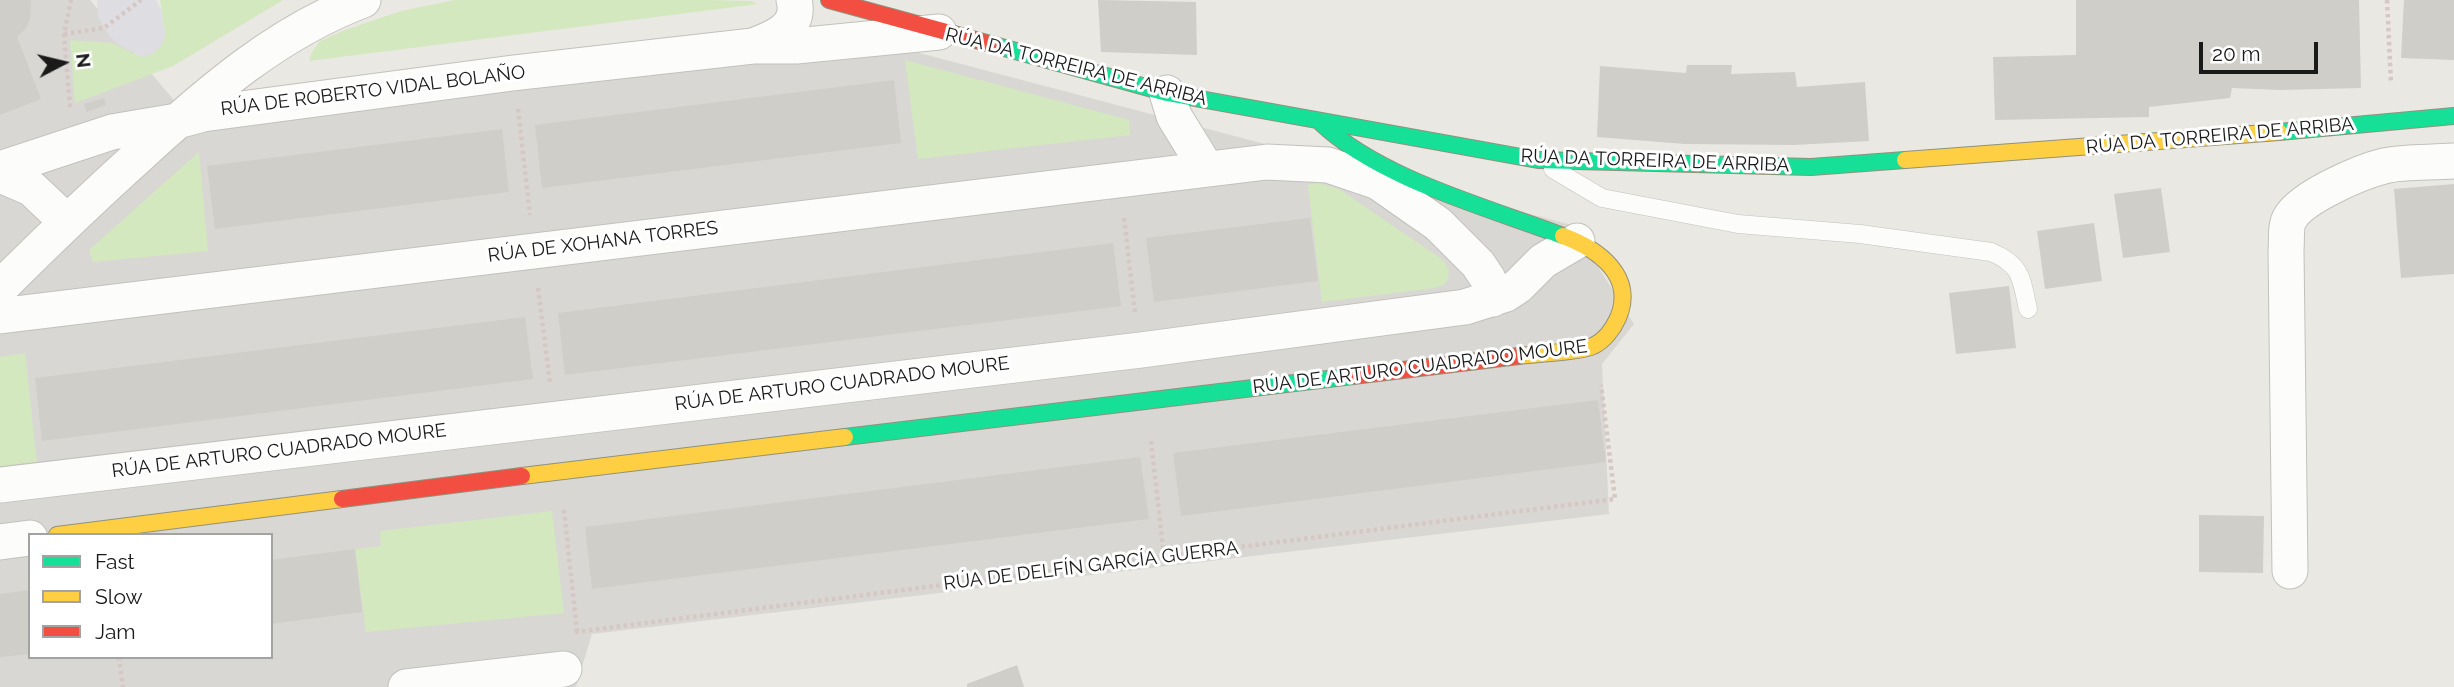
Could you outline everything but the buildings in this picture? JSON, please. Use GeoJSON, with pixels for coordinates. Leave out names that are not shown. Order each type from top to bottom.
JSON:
{"type":"FeatureCollection","features":[{"type":"Feature","properties":{"kind":"street"},"geometry":{"type":"LineString","coordinates":[[0,288],[66,221],[198,102],[251,61],[300,29],[338,9],[363,0]]}},
{"type":"Feature","properties":{"kind":"street","name":"RÚA DE ROBERTO VIDAL BOLAÑO"},"geometry":{"type":"LineString","coordinates":[[753,46],[778,36],[790,26],[796,9],[794,0]]}},
{"type":"Feature","properties":{"kind":"street","name":"RÚA DA TORREIRA DE ARRIBA"},"geometry":{"type":"LineString","coordinates":[[829,0],[1167,93],[1321,123],[1538,160],[1811,167],[2187,140],[2454,116]]}},
{"type":"Feature","properties":{"kind":"street","name":"RÚA DE ROBERTO VIDAL BOLAÑO"},"geometry":{"type":"LineString","coordinates":[[0,172],[112,132],[203,114],[330,96],[753,46],[808,45],[941,32]]}},
{"type":"Feature","properties":{"kind":"street"},"geometry":{"type":"LineString","coordinates":[[1167,93],[1174,116],[1206,169]]}},
{"type":"Feature","properties":{"kind":"street"},"geometry":{"type":"LineString","coordinates":[[1267,162],[1282,115]]}},
{"type":"Feature","properties":{"kind":"street"},"geometry":{"type":"LineString","coordinates":[[1321,123],[1335,138],[1377,164],[1577,241]]}},
{"type":"Feature","properties":{"kind":"street"},"geometry":{"type":"LineString","coordinates":[[2290,571],[2286,250],[2288,220],[2299,207],[2313,198],[2384,166],[2454,161]]}},
{"type":"Feature","properties":{"kind":"street","name":"RÚA DE XOHANA TORRES"},"geometry":{"type":"LineString","coordinates":[[0,316],[1267,162],[1328,165],[1378,182],[1438,224],[1478,264],[1488,279],[1493,299]]}},
{"type":"Feature","properties":{"kind":"street","name":"RÚA DE ROBERTO VIDAL BOLAÑO"},"geometry":{"type":"LineString","coordinates":[[0,172],[32,188],[66,221]]}},
{"type":"Feature","properties":{"kind":"street","name":"RÚA DE ARTURO CUADRADO MOURE"},"geometry":{"type":"LineString","coordinates":[[0,485],[1141,350],[1465,307],[1493,299],[1518,286],[1543,261],[1577,241],[1608,262],[1621,285],[1622,310],[1617,322],[1603,341],[1592,347],[560,471],[73,533]]}},
{"type":"Feature","properties":{"kind":"street"},"geometry":{"type":"LineString","coordinates":[[0,542],[28,538]]}},
{"type":"Feature","properties":{"kind":"street"},"geometry":{"type":"LineString","coordinates":[[406,687],[564,669]]}},
{"type":"Feature","properties":{"kind":"lane"},"geometry":{"type":"LineString","coordinates":[[1538,160],[1602,198],[1738,224],[1860,234],[1991,252],[2009,260],[2020,273],[2028,309]]}},
{"type":"Feature","properties":{"kind":"path"},"geometry":{"type":"LineString","coordinates":[[69,104],[64,34],[71,0]]}},
{"type":"Feature","properties":{"kind":"path"},"geometry":{"type":"LineString","coordinates":[[64,34],[104,28],[141,0]]}},
{"type":"Feature","properties":{"kind":"path"},"geometry":{"type":"LineString","coordinates":[[2387,0],[2390,62]]}},
{"type":"Feature","properties":{"kind":"path"},"geometry":{"type":"LineString","coordinates":[[519,119],[527,190]]}},
{"type":"Feature","properties":{"kind":"path"},"geometry":{"type":"LineString","coordinates":[[1124,215],[1133,297]]}},
{"type":"Feature","properties":{"kind":"path"},"geometry":{"type":"LineString","coordinates":[[540,303],[550,379]]}},
{"type":"Feature","properties":{"kind":"path","name":"RÚA DE DELFÍN GARCÍA GUERRA"},"geometry":{"type":"LineString","coordinates":[[567,633],[1615,499],[1600,374]]}},
{"type":"Feature","properties":{"kind":"path"},"geometry":{"type":"LineString","coordinates":[[1150,431],[1164,557]]}},
{"type":"Feature","properties":{"kind":"path"},"geometry":{"type":"LineString","coordinates":[[564,510],[577,632]]}},
{"type":"Feature","properties":{"kind":"path"},"geometry":{"type":"LineString","coordinates":[[119,659],[123,687]]}},
{"type":"Feature","properties":{"kind":"shaded area"},"geometry":{"type":"Polygon","coordinates":[[[0,0],[90,0],[193,123],[352,110],[893,46],[1572,225],[1634,324],[1602,364],[1609,514],[592,634],[576,687],[0,687],[0,0]]]}},
{"type":"Feature","properties":{"kind":"shaded area"},"geometry":{"type":"Polygon","coordinates":[[[97,0],[156,0],[161,9],[164,41],[151,55],[142,57],[119,45],[110,37],[98,17],[97,0]]]}},
{"type":"Feature","properties":{"kind":"green space"},"geometry":{"type":"Polygon","coordinates":[[[160,0],[283,0],[173,66],[75,103],[70,40],[112,43],[142,57],[165,32],[160,0]]]}},
{"type":"Feature","properties":{"kind":"green space"},"geometry":{"type":"Polygon","coordinates":[[[455,0],[708,0],[751,1],[758,4],[309,61],[320,41],[345,30],[401,11],[455,0]]]}},
{"type":"Feature","properties":{"kind":"green space"},"geometry":{"type":"Polygon","coordinates":[[[905,60],[1129,120],[1130,135],[918,159],[905,60]]]}},
{"type":"Feature","properties":{"kind":"green space"},"geometry":{"type":"Polygon","coordinates":[[[199,152],[208,251],[93,262],[89,250],[199,152]]]}},
{"type":"Feature","properties":{"kind":"green space"},"geometry":{"type":"Polygon","coordinates":[[[1318,183],[1339,189],[1443,260],[1449,270],[1448,280],[1434,288],[1322,302],[1308,185],[1318,183]]]}},
{"type":"Feature","properties":{"kind":"green space"},"geometry":{"type":"Polygon","coordinates":[[[25,353],[37,463],[0,468],[0,357],[25,353]]]}},
{"type":"Feature","properties":{"kind":"green space"},"geometry":{"type":"Polygon","coordinates":[[[552,511],[564,613],[366,632],[355,549],[381,546],[380,531],[552,511]]]}},
{"type":"Feature","properties":{"kind":"traffic: fast"},"geometry":{"type":"LineString","coordinates":[[994,45],[1167,93],[1538,160],[1811,167],[1905,160]]}},
{"type":"Feature","properties":{"kind":"traffic: fast"},"geometry":{"type":"LineString","coordinates":[[2279,132],[2454,116]]}},
{"type":"Feature","properties":{"kind":"traffic: fast"},"geometry":{"type":"LineString","coordinates":[[1321,123],[1345,143],[1403,176],[1563,236]]}},
{"type":"Feature","properties":{"kind":"traffic: fast"},"geometry":{"type":"LineString","coordinates":[[845,437],[1353,376]]}},
{"type":"Feature","properties":{"kind":"traffic: slow"},"geometry":{"type":"LineString","coordinates":[[1905,160],[2279,132]]}},
{"type":"Feature","properties":{"kind":"traffic: slow"},"geometry":{"type":"LineString","coordinates":[[1519,356],[1593,346],[1608,334],[1618,318],[1622,303],[1622,289],[1618,277],[1610,266],[1589,248],[1563,236]]}},
{"type":"Feature","properties":{"kind":"traffic: slow"},"geometry":{"type":"LineString","coordinates":[[522,476],[845,437]]}},
{"type":"Feature","properties":{"kind":"traffic: slow"},"geometry":{"type":"LineString","coordinates":[[73,533],[342,499]]}},
{"type":"Feature","properties":{"kind":"traffic: jam"},"geometry":{"type":"LineString","coordinates":[[829,0],[994,45]]}},
{"type":"Feature","properties":{"kind":"traffic: jam"},"geometry":{"type":"LineString","coordinates":[[1353,376],[1519,356]]}},
{"type":"Feature","properties":{"kind":"traffic: jam"},"geometry":{"type":"LineString","coordinates":[[342,499],[522,476]]}}]}
